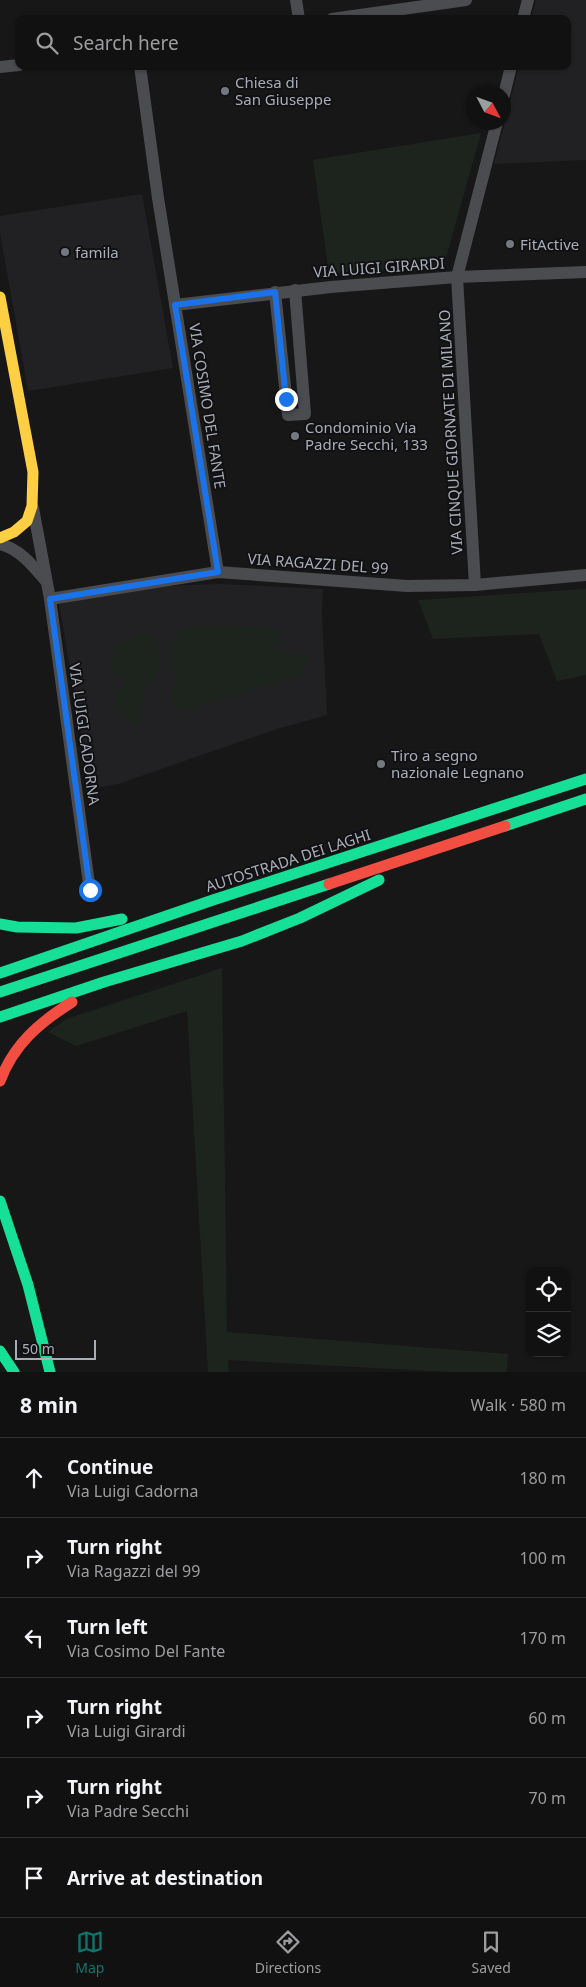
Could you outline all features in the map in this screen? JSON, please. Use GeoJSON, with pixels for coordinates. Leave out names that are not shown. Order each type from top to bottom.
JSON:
{"type":"FeatureCollection","features":[{"type":"Feature","properties":{"kind":"main road","name":"VIA LUIGI CADORNA"},"geometry":{"type":"LineString","coordinates":[[0,297],[33,472],[32,506]]}},
{"type":"Feature","properties":{"kind":"main road"},"geometry":{"type":"LineString","coordinates":[[0,538],[14,532],[27,521],[32,506]]}},
{"type":"Feature","properties":{"kind":"main road","name":"AUTOSTRADA DEI LAGHI"},"geometry":{"type":"LineString","coordinates":[[0,972],[213,900],[586,779]]}},
{"type":"Feature","properties":{"kind":"main road"},"geometry":{"type":"LineString","coordinates":[[0,992],[586,799]]}},
{"type":"Feature","properties":{"kind":"main road"},"geometry":{"type":"LineString","coordinates":[[424,865],[552,810]]}},
{"type":"Feature","properties":{"kind":"main road"},"geometry":{"type":"LineString","coordinates":[[0,1017],[104,982],[242,941],[300,918],[369,884],[388,878]]}},
{"type":"Feature","properties":{"kind":"main road"},"geometry":{"type":"LineString","coordinates":[[0,924],[17,927],[76,928],[213,900]]}},
{"type":"Feature","properties":{"kind":"main road"},"geometry":{"type":"LineString","coordinates":[[0,1081],[14,1053],[31,1030],[51,1015],[78,998],[159,970],[180,960]]}},
{"type":"Feature","properties":{"kind":"main road"},"geometry":{"type":"LineString","coordinates":[[0,1200],[16,1241],[33,1300],[50,1372]]}},
{"type":"Feature","properties":{"kind":"main road"},"geometry":{"type":"LineString","coordinates":[[0,1351],[14,1372]]}},
{"type":"Feature","properties":{"kind":"street"},"geometry":{"type":"LineString","coordinates":[[296,0],[298,15]]}},
{"type":"Feature","properties":{"kind":"street"},"geometry":{"type":"LineString","coordinates":[[354,15],[416,4],[466,0]]}},
{"type":"Feature","properties":{"kind":"street"},"geometry":{"type":"LineString","coordinates":[[524,15],[528,0]]}},
{"type":"Feature","properties":{"kind":"street"},"geometry":{"type":"LineString","coordinates":[[0,67],[15,65]]}},
{"type":"Feature","properties":{"kind":"street","name":"VIA COSIMO DEL FANTE"},"geometry":{"type":"LineString","coordinates":[[141,70],[175,305],[218,572]]}},
{"type":"Feature","properties":{"kind":"street"},"geometry":{"type":"LineString","coordinates":[[506,85],[510,70]]}},
{"type":"Feature","properties":{"kind":"street","name":"VIA CINQUE GIORNATE DI MILANO"},"geometry":{"type":"LineString","coordinates":[[475,585],[457,277],[494,130]]}},
{"type":"Feature","properties":{"kind":"street","name":"VIA LUIGI GIRARDI"},"geometry":{"type":"LineString","coordinates":[[175,305],[295,290],[457,277],[586,272]]}},
{"type":"Feature","properties":{"kind":"street"},"geometry":{"type":"LineString","coordinates":[[275,292],[288,415],[305,414],[295,290]]}},
{"type":"Feature","properties":{"kind":"street","name":"VIA LUIGI CADORNA"},"geometry":{"type":"LineString","coordinates":[[32,506],[50,599],[90,890]]}},
{"type":"Feature","properties":{"kind":"street"},"geometry":{"type":"LineString","coordinates":[[0,544],[19,553],[31,563],[47,582]]}},
{"type":"Feature","properties":{"kind":"street","name":"VIA RAGAZZI DEL 99"},"geometry":{"type":"LineString","coordinates":[[50,599],[218,572],[407,586],[475,585],[586,575]]}},
{"type":"Feature","properties":{"kind":"shaded area"},"geometry":{"type":"Polygon","coordinates":[[[536,0],[586,0],[586,160],[494,164],[503,130],[511,130],[511,97],[518,70],[571,70],[571,15],[532,15],[536,0]]]}},
{"type":"Feature","properties":{"kind":"shaded area"},"geometry":{"type":"Polygon","coordinates":[[[481,133],[444,265],[329,274],[313,160],[481,133]]]}},
{"type":"Feature","properties":{"kind":"shaded area"},"geometry":{"type":"Polygon","coordinates":[[[142,194],[173,368],[28,391],[0,233],[0,216],[142,194]]]}},
{"type":"Feature","properties":{"kind":"shaded area"},"geometry":{"type":"Polygon","coordinates":[[[221,584],[323,589],[322,613],[327,715],[277,729],[118,784],[90,789],[59,603],[158,586],[221,584]]]}},
{"type":"Feature","properties":{"kind":"shaded area"},"geometry":{"type":"Polygon","coordinates":[[[586,589],[586,675],[557,681],[539,634],[433,639],[418,600],[586,589]]]}},
{"type":"Feature","properties":{"kind":"shaded area"},"geometry":{"type":"Polygon","coordinates":[[[203,625],[251,626],[279,630],[278,655],[303,652],[307,657],[306,668],[299,676],[181,712],[171,703],[170,699],[175,678],[170,669],[169,651],[177,635],[185,627],[203,625]]]}},
{"type":"Feature","properties":{"kind":"shaded area"},"geometry":{"type":"Polygon","coordinates":[[[142,632],[157,639],[160,667],[155,676],[155,683],[148,683],[143,688],[141,722],[136,726],[124,718],[115,706],[115,696],[122,689],[124,679],[113,670],[111,662],[114,650],[118,645],[129,637],[142,632]]]}},
{"type":"Feature","properties":{"kind":"shaded area"},"geometry":{"type":"Polygon","coordinates":[[[222,968],[227,1332],[508,1354],[507,1372],[449,1372],[228,1360],[229,1372],[208,1372],[187,1011],[76,1046],[48,1032],[66,1019],[222,968]]]}},
{"type":"Feature","properties":{"kind":"traffic: fast"},"geometry":{"type":"LineString","coordinates":[[0,973],[213,900],[586,779]]}},
{"type":"Feature","properties":{"kind":"traffic: fast"},"geometry":{"type":"LineString","coordinates":[[505,826],[586,799]]}},
{"type":"Feature","properties":{"kind":"traffic: fast"},"geometry":{"type":"LineString","coordinates":[[0,1017],[104,982],[242,941],[300,918],[379,880]]}},
{"type":"Feature","properties":{"kind":"traffic: fast"},"geometry":{"type":"LineString","coordinates":[[0,992],[329,884]]}},
{"type":"Feature","properties":{"kind":"traffic: fast"},"geometry":{"type":"LineString","coordinates":[[0,924],[17,927],[76,928],[122,919]]}},
{"type":"Feature","properties":{"kind":"traffic: fast"},"geometry":{"type":"LineString","coordinates":[[0,1201],[28,1285],[50,1372]]}},
{"type":"Feature","properties":{"kind":"traffic: fast"},"geometry":{"type":"LineString","coordinates":[[0,1351],[14,1372]]}},
{"type":"Feature","properties":{"kind":"traffic: slow"},"geometry":{"type":"LineString","coordinates":[[0,297],[33,472],[32,506],[27,521],[14,532],[0,538]]}},
{"type":"Feature","properties":{"kind":"traffic: jam"},"geometry":{"type":"LineString","coordinates":[[329,884],[505,826]]}},
{"type":"Feature","properties":{"kind":"traffic: jam"},"geometry":{"type":"LineString","coordinates":[[0,1081],[20,1045],[38,1026],[72,1002]]}},
{"type":"Feature","properties":{"kind":"place","name":"Chiesa di San Giuseppe"},"geometry":{"type":"Point","coordinates":[225,91]}},
{"type":"Feature","properties":{"kind":"place","name":"FitActive"},"geometry":{"type":"Point","coordinates":[510,244]}},
{"type":"Feature","properties":{"kind":"place","name":"famila"},"geometry":{"type":"Point","coordinates":[65,252]}},
{"type":"Feature","properties":{"kind":"place","name":"Condominio Via Padre Secchi, 133"},"geometry":{"type":"Point","coordinates":[295,436]}},
{"type":"Feature","properties":{"kind":"place","name":"Tiro a segno nazionale Legnano"},"geometry":{"type":"Point","coordinates":[381,764]}},
{"type":"Feature","properties":{"kind":"route"},"geometry":{"type":"LineString","coordinates":[[90,890],[50,599],[218,572],[175,305],[275,292],[286,399]]}}]}
